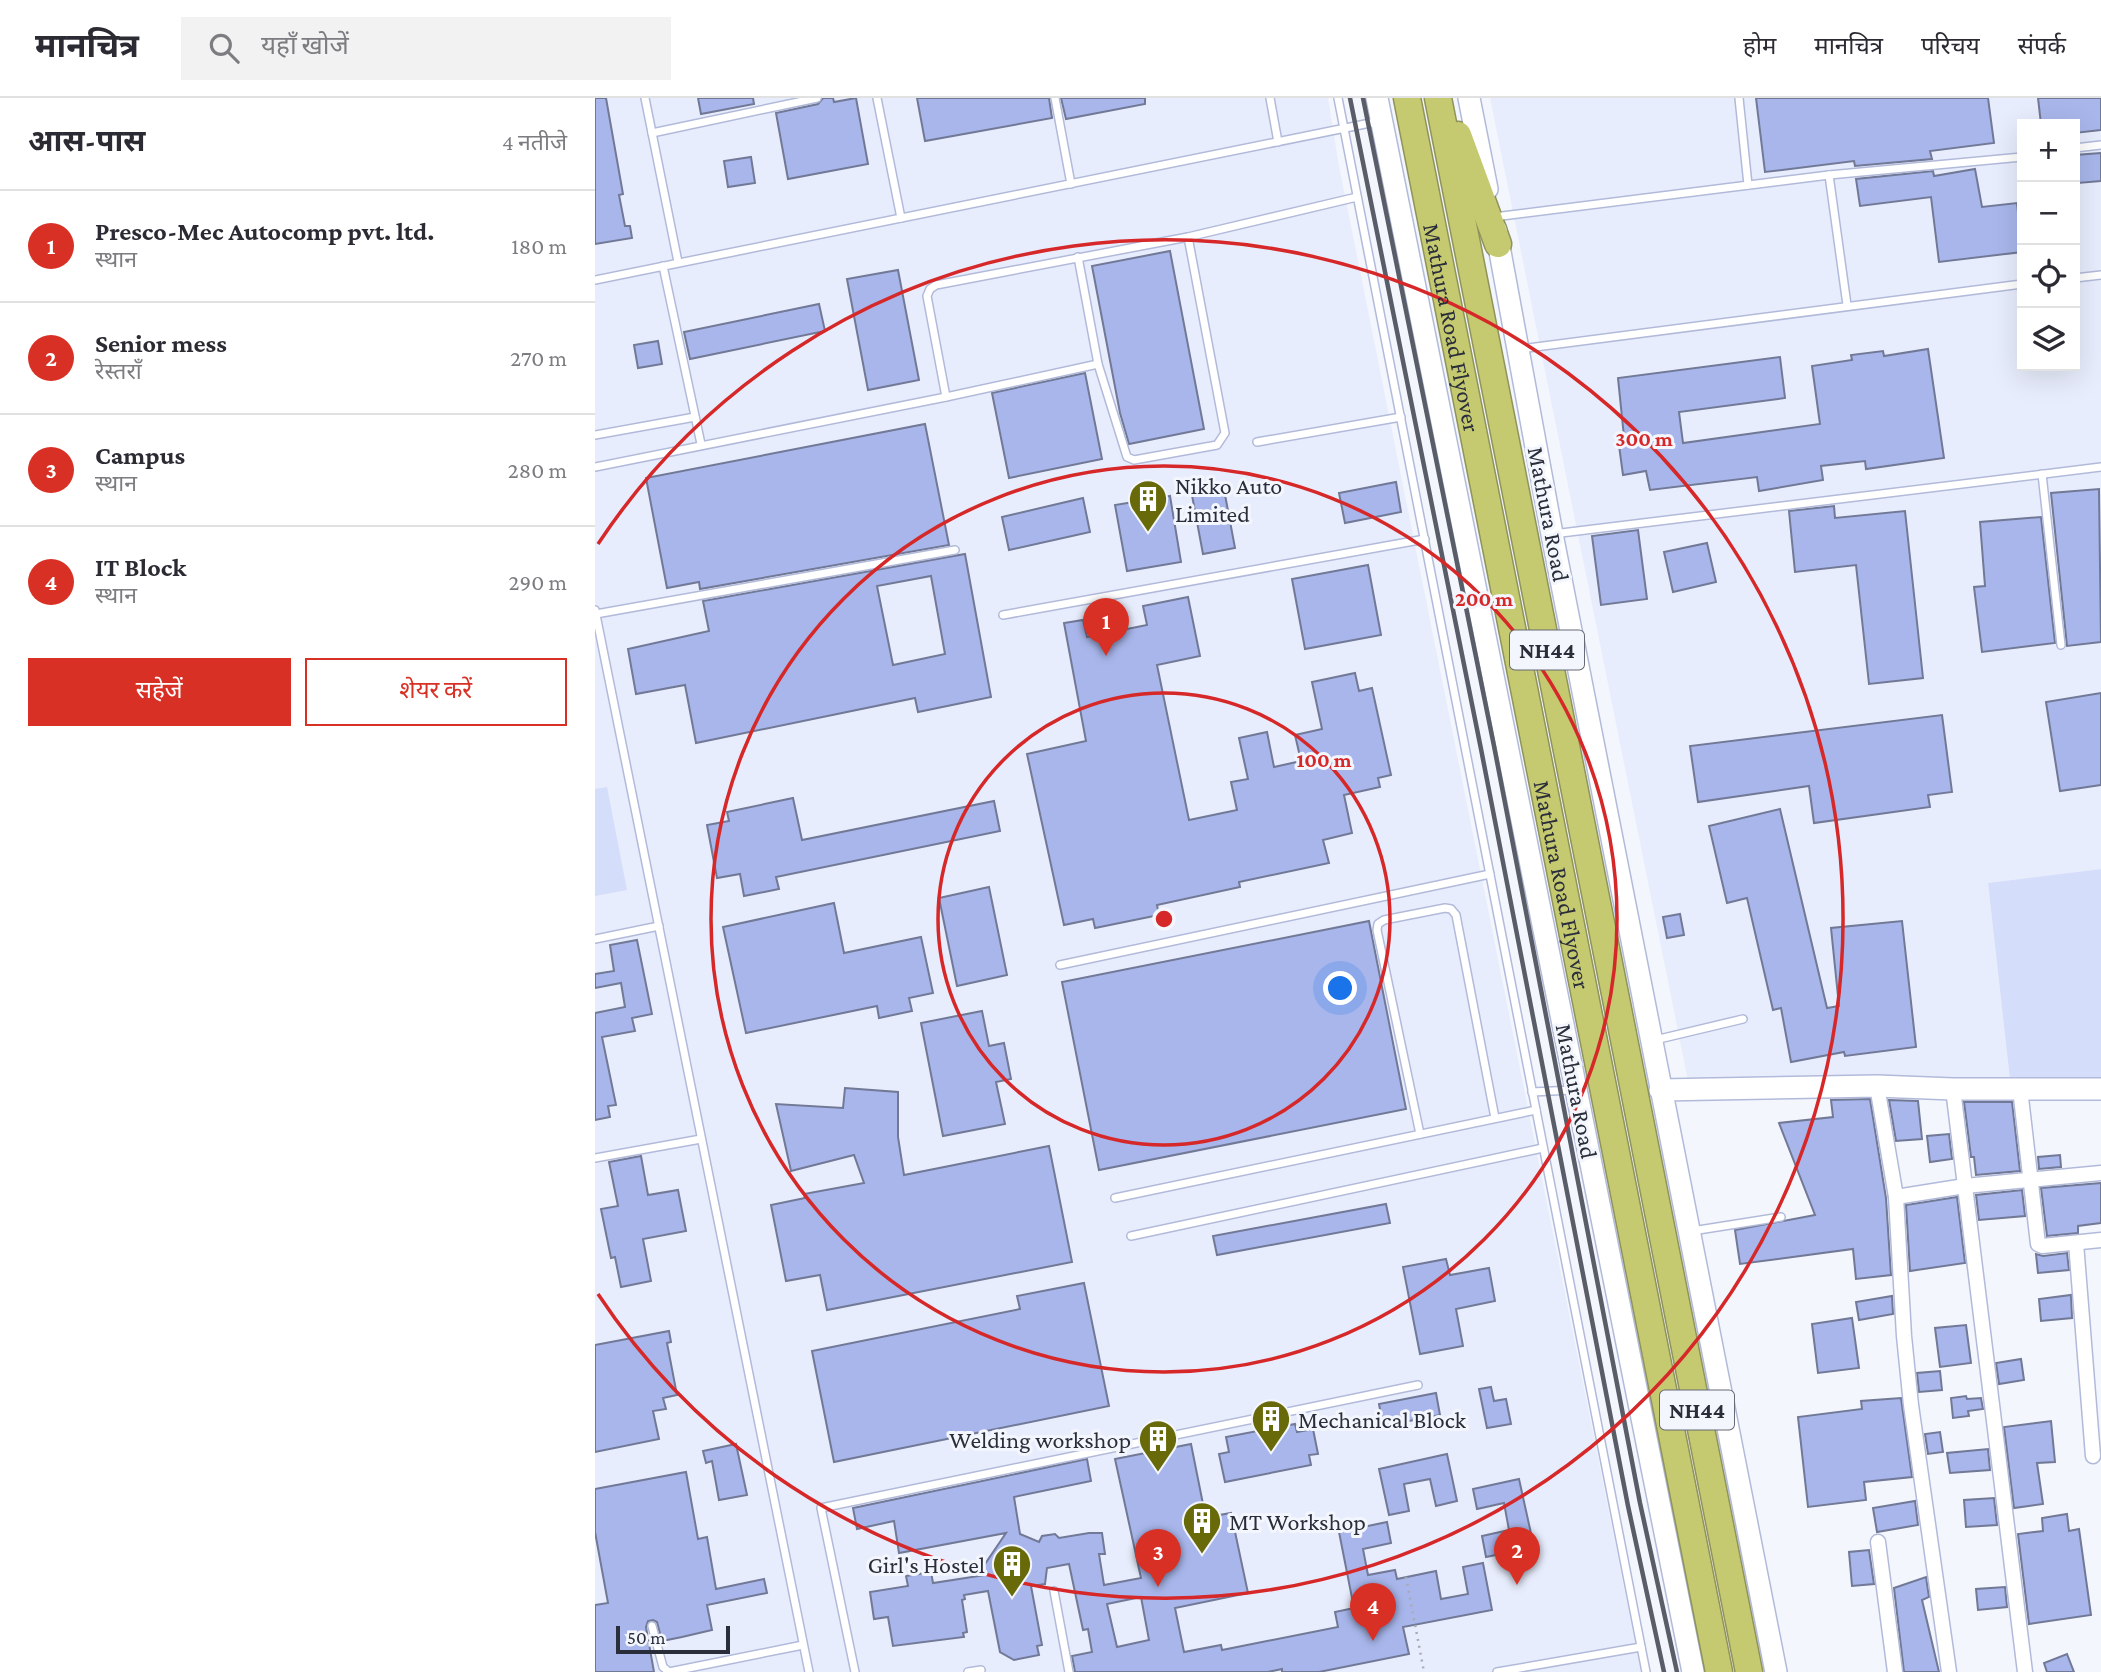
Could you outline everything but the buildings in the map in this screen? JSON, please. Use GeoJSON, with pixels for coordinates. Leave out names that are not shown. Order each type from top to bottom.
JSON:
{"type":"FeatureCollection","features":[{"type":"Feature","properties":{"kind":"highway","name":"Mathura Road Flyover"},"geometry":{"type":"LineString","coordinates":[[1407,98],[1719,1672]]}},
{"type":"Feature","properties":{"kind":"highway","name":"Mathura Road Flyover"},"geometry":{"type":"LineString","coordinates":[[1440,98],[1749,1672]]}},
{"type":"Feature","properties":{"kind":"highway"},"geometry":{"type":"LineString","coordinates":[[1440,98],[1466,154],[1498,244]]}},
{"type":"Feature","properties":{"kind":"main road","name":"Mathura Road"},"geometry":{"type":"LineString","coordinates":[[1377,98],[1693,1672]]}},
{"type":"Feature","properties":{"kind":"main road","name":"Mathura Road"},"geometry":{"type":"LineString","coordinates":[[1469,98],[1660,1090],[1776,1672]]}},
{"type":"Feature","properties":{"kind":"main road"},"geometry":{"type":"LineString","coordinates":[[1660,1090],[1877,1086],[2101,1089]]}},
{"type":"Feature","properties":{"kind":"street"},"geometry":{"type":"LineString","coordinates":[[1877,1086],[1896,1197],[1911,1405],[1949,1672]]}},
{"type":"Feature","properties":{"kind":"street"},"geometry":{"type":"LineString","coordinates":[[1954,1089],[2025,1672]]}},
{"type":"Feature","properties":{"kind":"street"},"geometry":{"type":"LineString","coordinates":[[2020,1089],[2038,1244],[2042,1246],[2101,1240]]}},
{"type":"Feature","properties":{"kind":"street"},"geometry":{"type":"LineString","coordinates":[[1896,1197],[1965,1186],[2101,1173]]}},
{"type":"Feature","properties":{"kind":"street"},"geometry":{"type":"LineString","coordinates":[[2076,1243],[2093,1456]]}},
{"type":"Feature","properties":{"kind":"street"},"geometry":{"type":"LineString","coordinates":[[1878,1542],[1895,1672]]}},
{"type":"Feature","properties":{"kind":"lane"},"geometry":{"type":"LineString","coordinates":[[646,98],[678,262]]}},
{"type":"Feature","properties":{"kind":"lane"},"geometry":{"type":"LineString","coordinates":[[652,133],[817,98]]}},
{"type":"Feature","properties":{"kind":"lane"},"geometry":{"type":"LineString","coordinates":[[877,98],[901,218]]}},
{"type":"Feature","properties":{"kind":"lane"},"geometry":{"type":"LineString","coordinates":[[1055,98],[1071,184]]}},
{"type":"Feature","properties":{"kind":"lane"},"geometry":{"type":"LineString","coordinates":[[1270,98],[1279,142]]}},
{"type":"Feature","properties":{"kind":"lane"},"geometry":{"type":"LineString","coordinates":[[1338,98],[1646,1672]]}},
{"type":"Feature","properties":{"kind":"lane"},"geometry":{"type":"LineString","coordinates":[[1739,98],[1748,185]]}},
{"type":"Feature","properties":{"kind":"lane"},"geometry":{"type":"LineString","coordinates":[[595,279],[1381,121]]}},
{"type":"Feature","properties":{"kind":"lane"},"geometry":{"type":"LineString","coordinates":[[2080,147],[2101,145]]}},
{"type":"Feature","properties":{"kind":"lane"},"geometry":{"type":"LineString","coordinates":[[1493,217],[1829,174],[2017,157]]}},
{"type":"Feature","properties":{"kind":"lane"},"geometry":{"type":"LineString","coordinates":[[1829,174],[1847,305]]}},
{"type":"Feature","properties":{"kind":"lane"},"geometry":{"type":"LineString","coordinates":[[946,397],[927,296],[930,289],[936,285],[1188,237],[1357,197]]}},
{"type":"Feature","properties":{"kind":"lane"},"geometry":{"type":"LineString","coordinates":[[1078,257],[1098,364],[1127,457],[1134,460],[1217,445],[1225,433],[1188,237]]}},
{"type":"Feature","properties":{"kind":"lane"},"geometry":{"type":"LineString","coordinates":[[663,266],[701,444]]}},
{"type":"Feature","properties":{"kind":"lane"},"geometry":{"type":"LineString","coordinates":[[2080,277],[2101,275]]}},
{"type":"Feature","properties":{"kind":"lane"},"geometry":{"type":"LineString","coordinates":[[1517,349],[2017,285]]}},
{"type":"Feature","properties":{"kind":"lane"},"geometry":{"type":"LineString","coordinates":[[595,467],[1098,364]]}},
{"type":"Feature","properties":{"kind":"lane"},"geometry":{"type":"LineString","coordinates":[[595,435],[695,417]]}},
{"type":"Feature","properties":{"kind":"lane"},"geometry":{"type":"LineString","coordinates":[[1257,442],[1401,417]]}},
{"type":"Feature","properties":{"kind":"lane"},"geometry":{"type":"LineString","coordinates":[[1552,534],[2101,467]]}},
{"type":"Feature","properties":{"kind":"lane"},"geometry":{"type":"LineString","coordinates":[[2042,474],[2061,645]]}},
{"type":"Feature","properties":{"kind":"lane"},"geometry":{"type":"LineString","coordinates":[[1003,615],[1425,539]]}},
{"type":"Feature","properties":{"kind":"lane"},"geometry":{"type":"LineString","coordinates":[[809,1672],[595,612],[955,550]]}},
{"type":"Feature","properties":{"kind":"lane"},"geometry":{"type":"LineString","coordinates":[[1060,965],[1490,874]]}},
{"type":"Feature","properties":{"kind":"lane"},"geometry":{"type":"LineString","coordinates":[[1420,1134],[1377,930],[1378,924],[1384,920],[1445,908],[1451,909],[1456,915],[1495,1118]]}},
{"type":"Feature","properties":{"kind":"lane"},"geometry":{"type":"LineString","coordinates":[[595,939],[659,926]]}},
{"type":"Feature","properties":{"kind":"lane"},"geometry":{"type":"LineString","coordinates":[[1651,1041],[1743,1019]]}},
{"type":"Feature","properties":{"kind":"lane"},"geometry":{"type":"LineString","coordinates":[[1532,1092],[1577,1089]]}},
{"type":"Feature","properties":{"kind":"lane"},"geometry":{"type":"LineString","coordinates":[[1115,1198],[1536,1110]]}},
{"type":"Feature","properties":{"kind":"lane"},"geometry":{"type":"LineString","coordinates":[[595,1158],[701,1139]]}},
{"type":"Feature","properties":{"kind":"lane"},"geometry":{"type":"LineString","coordinates":[[1131,1236],[1543,1148]]}},
{"type":"Feature","properties":{"kind":"lane"},"geometry":{"type":"LineString","coordinates":[[1689,1231],[1781,1217]]}},
{"type":"Feature","properties":{"kind":"lane"},"geometry":{"type":"LineString","coordinates":[[855,1672],[821,1508],[1418,1385]]}},
{"type":"Feature","properties":{"kind":"lane"},"geometry":{"type":"LineString","coordinates":[[1054,1591],[1069,1672]]}},
{"type":"Feature","properties":{"kind":"lane"},"geometry":{"type":"LineString","coordinates":[[652,1626],[663,1667],[669,1672],[803,1645]]}},
{"type":"Feature","properties":{"kind":"lane"},"geometry":{"type":"LineString","coordinates":[[1497,1672],[1641,1647]]}},
{"type":"Feature","properties":{"kind":"lane"},"geometry":{"type":"LineString","coordinates":[[968,1672],[981,1670]]}},
{"type":"Feature","properties":{"kind":"path"},"geometry":{"type":"LineString","coordinates":[[1406,1577],[1424,1672]]}},
{"type":"Feature","properties":{"kind":"shaded area"},"geometry":{"type":"Polygon","coordinates":[[[595,98],[1328,98],[1339,166],[1641,1672],[595,1672],[595,98]]]}},
{"type":"Feature","properties":{"kind":"shaded area"},"geometry":{"type":"Polygon","coordinates":[[[1490,98],[2101,98],[2101,869],[1988,883],[2010,1079],[1688,1081],[1490,98]]]}},
{"type":"Feature","properties":{"kind":"shaded area"},"geometry":{"type":"Polygon","coordinates":[[[607,787],[627,890],[595,896],[595,789],[607,787]]]}},
{"type":"Feature","properties":{"kind":"shaded area"},"geometry":{"type":"Polygon","coordinates":[[[2101,869],[2101,1077],[2010,1079],[1988,883],[2101,869]]]}},
{"type":"Feature","properties":{"kind":"railway"},"geometry":{"type":"LineString","coordinates":[[1350,98],[1481,749],[1628,1506],[1664,1672]]}},
{"type":"Feature","properties":{"kind":"railway"},"geometry":{"type":"LineString","coordinates":[[1363,98],[1494,746],[1640,1503],[1677,1672]]}},
{"type":"Feature","properties":{"kind":"place","name":"Nikko Auto Limited"},"geometry":{"type":"Point","coordinates":[1148,533]}},
{"type":"Feature","properties":{"kind":"place","name":"Presco-Mec Autocomp pvt. ltd."},"geometry":{"type":"Point","coordinates":[1106,656]}},
{"type":"Feature","properties":{"kind":"place","name":"Mechanical Block"},"geometry":{"type":"Point","coordinates":[1271,1453]}},
{"type":"Feature","properties":{"kind":"place","name":"Welding workshop"},"geometry":{"type":"Point","coordinates":[1158,1473]}},
{"type":"Feature","properties":{"kind":"place","name":"MT Workshop"},"geometry":{"type":"Point","coordinates":[1202,1555]}},
{"type":"Feature","properties":{"kind":"place","name":"Senior mess"},"geometry":{"type":"Point","coordinates":[1517,1585]}},
{"type":"Feature","properties":{"kind":"place","name":"Campus"},"geometry":{"type":"Point","coordinates":[1158,1587]}},
{"type":"Feature","properties":{"kind":"place","name":"Girl's Hostel"},"geometry":{"type":"Point","coordinates":[1012,1598]}},
{"type":"Feature","properties":{"kind":"place","name":"IT Block"},"geometry":{"type":"Point","coordinates":[1373,1641]}}]}
